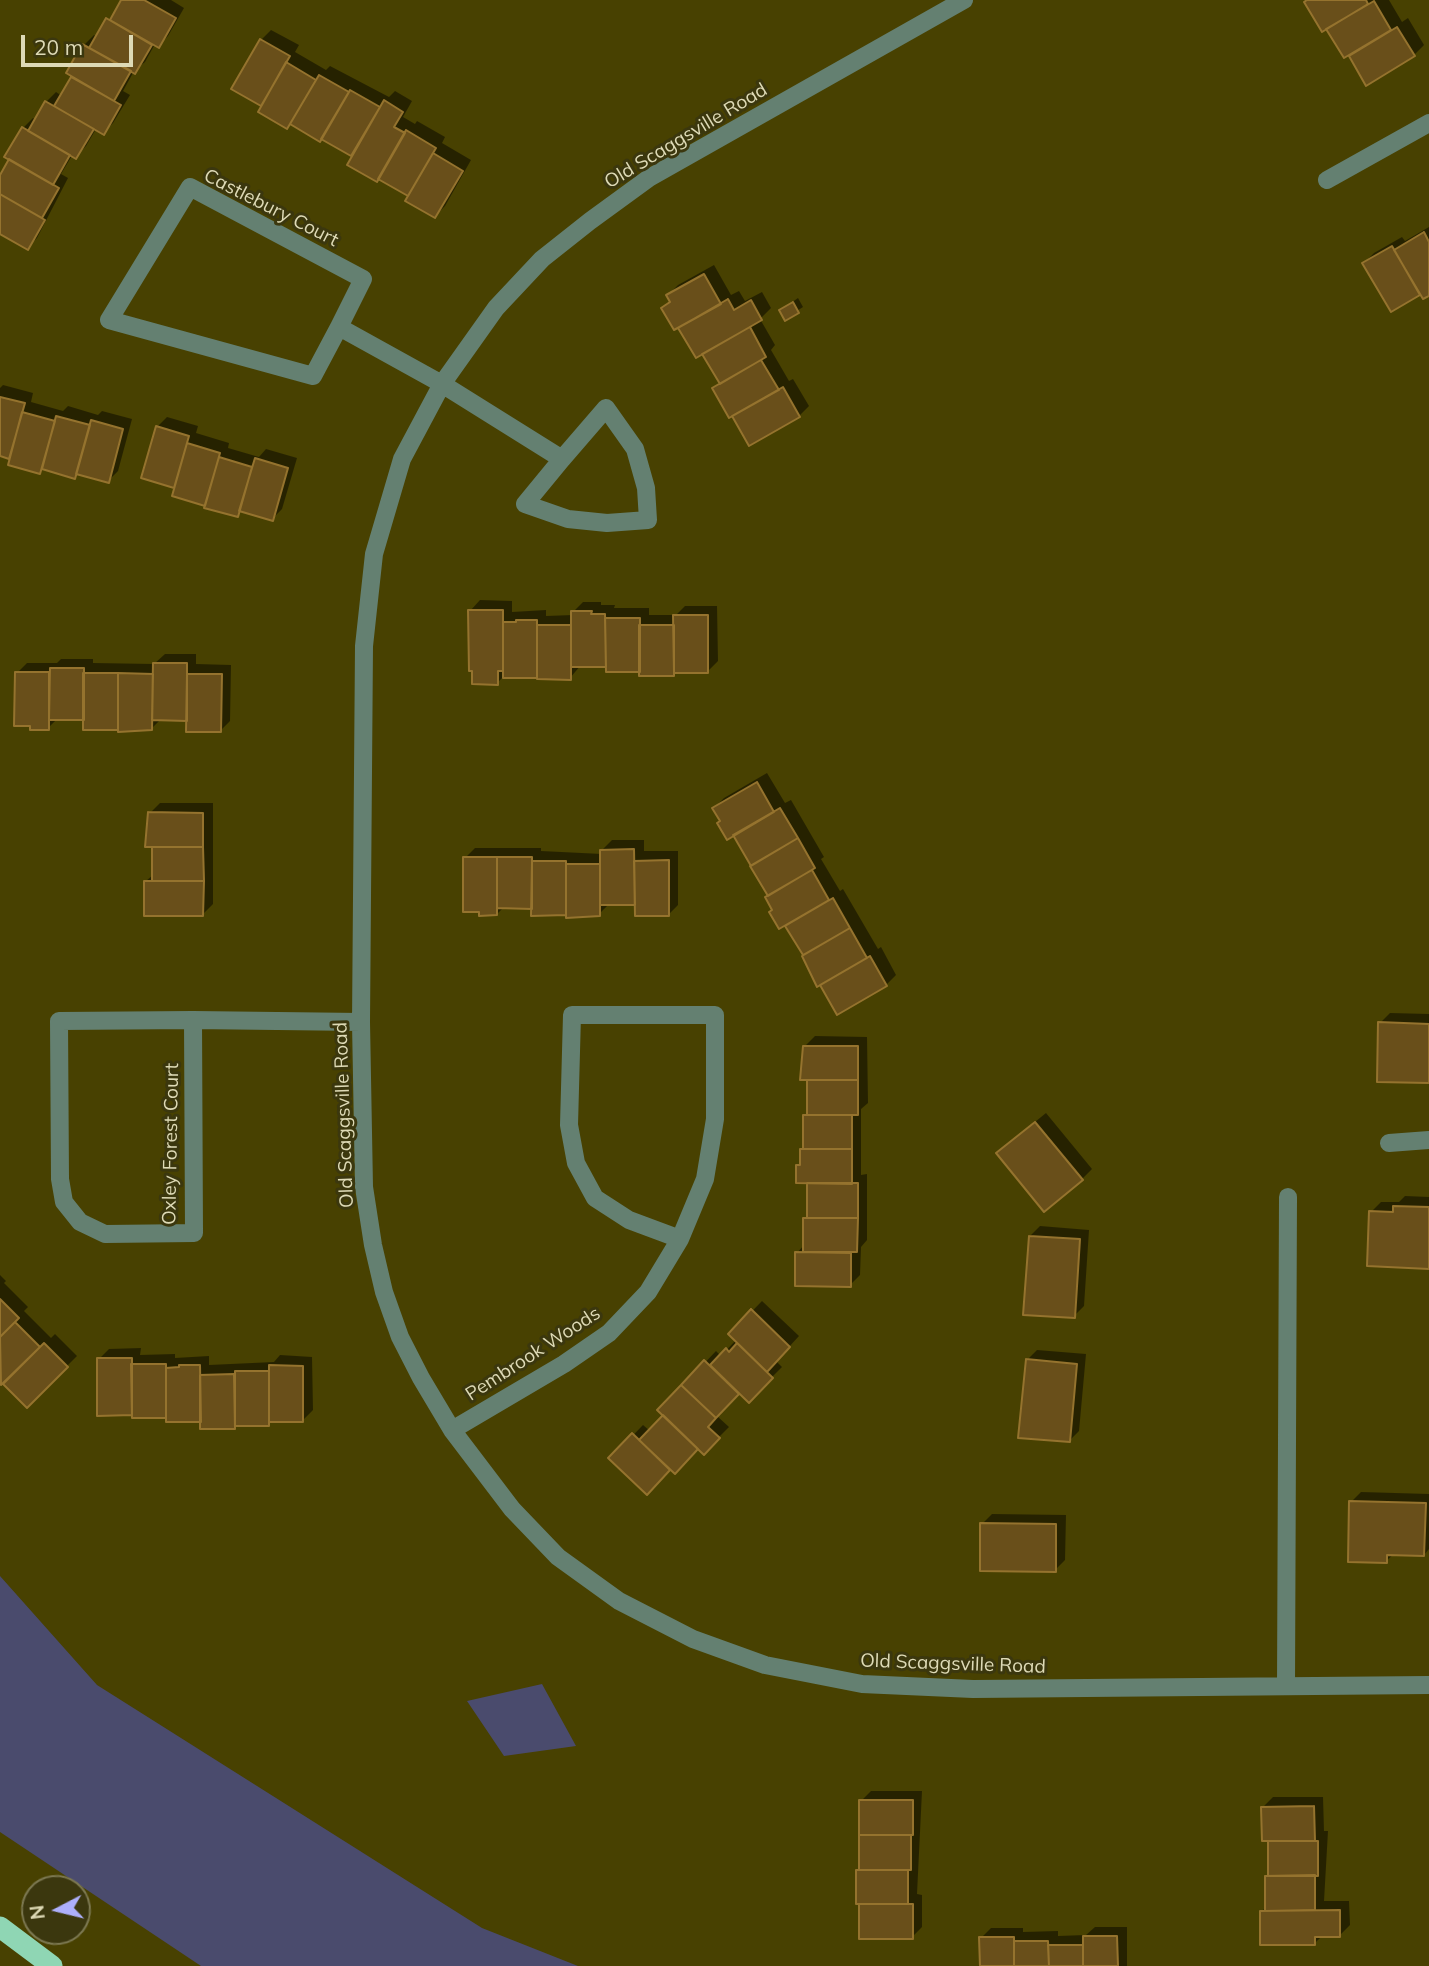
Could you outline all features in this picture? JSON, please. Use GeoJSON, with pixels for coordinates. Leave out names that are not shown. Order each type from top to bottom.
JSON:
{"type":"FeatureCollection","features":[{"type":"Feature","properties":{"kind":"highway"},"geometry":{"type":"LineString","coordinates":[[0,1927],[52,1966]]}},
{"type":"Feature","properties":{"kind":"street","name":"Old Scaggsville Road"},"geometry":{"type":"LineString","coordinates":[[964,0],[649,178],[590,220],[542,259],[496,308],[442,384],[402,459],[374,554],[364,646],[361,1022],[365,1187],[373,1245],[384,1292],[400,1337],[452,1430],[512,1508],[558,1557],[620,1601],[693,1639],[765,1665],[862,1684],[973,1689],[1429,1685]]}},
{"type":"Feature","properties":{"kind":"street"},"geometry":{"type":"LineString","coordinates":[[1327,180],[1429,123]]}},
{"type":"Feature","properties":{"kind":"street","name":"Castlebury Court"},"geometry":{"type":"LineString","coordinates":[[190,187],[363,279],[339,327],[313,376],[109,320],[190,187]]}},
{"type":"Feature","properties":{"kind":"street"},"geometry":{"type":"LineString","coordinates":[[339,327],[442,384],[562,460]]}},
{"type":"Feature","properties":{"kind":"street"},"geometry":{"type":"LineString","coordinates":[[606,408],[635,449],[646,488],[648,520],[607,523],[568,519],[525,504],[562,460],[606,408]]}},
{"type":"Feature","properties":{"kind":"street","name":"Pembrook Woods"},"geometry":{"type":"LineString","coordinates":[[452,1430],[564,1364],[609,1333],[648,1292],[680,1239],[705,1179],[715,1119],[715,1015],[572,1016],[569,1125],[576,1163],[595,1198],[629,1220],[680,1239]]}},
{"type":"Feature","properties":{"kind":"street","name":"Oxley Forest Court"},"geometry":{"type":"LineString","coordinates":[[193,1020],[194,1233],[105,1234],[80,1222],[64,1202],[60,1180],[60,1021],[193,1020],[361,1022]]}},
{"type":"Feature","properties":{"kind":"street"},"geometry":{"type":"LineString","coordinates":[[1389,1143],[1429,1140]]}},
{"type":"Feature","properties":{"kind":"street"},"geometry":{"type":"LineString","coordinates":[[1286,1685],[1288,1197]]}},
{"type":"Feature","properties":{"kind":"shaded area"},"geometry":{"type":"Polygon","coordinates":[[[0,1576],[97,1685],[482,1928],[578,1966],[201,1966],[91,1893],[91,1875],[64,1875],[0,1832],[0,1576]]]}},
{"type":"Feature","properties":{"kind":"shaded area"},"geometry":{"type":"Polygon","coordinates":[[[542,1684],[576,1746],[504,1756],[467,1701],[542,1684]]]}},
{"type":"Feature","properties":{"kind":"building"},"geometry":{"type":"Polygon","coordinates":[[[121,0],[144,0],[176,18],[159,48],[110,20],[121,0]]]}},
{"type":"Feature","properties":{"kind":"building"},"geometry":{"type":"Polygon","coordinates":[[[1366,0],[1368,4],[1322,32],[1304,2],[1366,0]]]}},
{"type":"Feature","properties":{"kind":"building"},"geometry":{"type":"Polygon","coordinates":[[[1374,1],[1391,30],[1344,58],[1326,29],[1374,1]]]}},
{"type":"Feature","properties":{"kind":"building"},"geometry":{"type":"Polygon","coordinates":[[[106,18],[152,45],[135,74],[89,48],[106,18]]]}},
{"type":"Feature","properties":{"kind":"building"},"geometry":{"type":"Polygon","coordinates":[[[1397,27],[1415,56],[1366,86],[1349,56],[1397,27]]]}},
{"type":"Feature","properties":{"kind":"building"},"geometry":{"type":"Polygon","coordinates":[[[260,39],[290,56],[261,106],[231,89],[260,39]]]}},
{"type":"Feature","properties":{"kind":"building"},"geometry":{"type":"Polygon","coordinates":[[[82,44],[131,71],[114,101],[66,73],[82,44]]]}},
{"type":"Feature","properties":{"kind":"building"},"geometry":{"type":"Polygon","coordinates":[[[286,62],[316,80],[287,129],[258,112],[286,62]]]}},
{"type":"Feature","properties":{"kind":"building"},"geometry":{"type":"Polygon","coordinates":[[[319,75],[349,92],[320,142],[290,124],[319,75]]]}},
{"type":"Feature","properties":{"kind":"building"},"geometry":{"type":"Polygon","coordinates":[[[71,77],[121,105],[104,135],[54,106],[71,77]]]}},
{"type":"Feature","properties":{"kind":"building"},"geometry":{"type":"Polygon","coordinates":[[[350,90],[380,107],[351,156],[321,139],[350,90]]]}},
{"type":"Feature","properties":{"kind":"building"},"geometry":{"type":"Polygon","coordinates":[[[384,100],[403,112],[394,127],[405,133],[377,182],[347,165],[384,100]]]}},
{"type":"Feature","properties":{"kind":"building"},"geometry":{"type":"Polygon","coordinates":[[[45,101],[94,129],[76,159],[28,131],[45,101]]]}},
{"type":"Feature","properties":{"kind":"building"},"geometry":{"type":"Polygon","coordinates":[[[22,127],[70,155],[53,185],[4,157],[22,127]]]}},
{"type":"Feature","properties":{"kind":"building"},"geometry":{"type":"Polygon","coordinates":[[[406,130],[436,148],[408,196],[378,179],[406,130]]]}},
{"type":"Feature","properties":{"kind":"building"},"geometry":{"type":"Polygon","coordinates":[[[433,153],[463,171],[435,218],[405,201],[433,153]]]}},
{"type":"Feature","properties":{"kind":"building"},"geometry":{"type":"Polygon","coordinates":[[[9,159],[59,188],[42,218],[0,194],[0,175],[9,159]]]}},
{"type":"Feature","properties":{"kind":"building"},"geometry":{"type":"Polygon","coordinates":[[[0,194],[45,220],[28,250],[0,234],[0,194]]]}},
{"type":"Feature","properties":{"kind":"building"},"geometry":{"type":"Polygon","coordinates":[[[1424,232],[1429,242],[1429,296],[1423,299],[1394,250],[1424,232]]]}},
{"type":"Feature","properties":{"kind":"building"},"geometry":{"type":"Polygon","coordinates":[[[1392,246],[1420,295],[1391,312],[1362,263],[1392,246]]]}},
{"type":"Feature","properties":{"kind":"building"},"geometry":{"type":"Polygon","coordinates":[[[704,274],[721,304],[674,330],[661,308],[670,302],[666,295],[704,274]]]}},
{"type":"Feature","properties":{"kind":"building"},"geometry":{"type":"Polygon","coordinates":[[[728,299],[734,310],[751,300],[762,320],[696,358],[678,328],[728,299]]]}},
{"type":"Feature","properties":{"kind":"building"},"geometry":{"type":"Polygon","coordinates":[[[793,302],[799,313],[785,321],[779,310],[793,302]]]}},
{"type":"Feature","properties":{"kind":"building"},"geometry":{"type":"Polygon","coordinates":[[[750,327],[766,357],[720,384],[702,354],[750,327]]]}},
{"type":"Feature","properties":{"kind":"building"},"geometry":{"type":"Polygon","coordinates":[[[761,360],[779,390],[729,418],[712,388],[761,360]]]}},
{"type":"Feature","properties":{"kind":"building"},"geometry":{"type":"Polygon","coordinates":[[[783,387],[800,417],[749,446],[732,416],[783,387]]]}},
{"type":"Feature","properties":{"kind":"building"},"geometry":{"type":"Polygon","coordinates":[[[0,397],[25,403],[9,459],[0,456],[0,397]]]}},
{"type":"Feature","properties":{"kind":"building"},"geometry":{"type":"Polygon","coordinates":[[[22,412],[55,421],[40,474],[8,465],[22,412]]]}},
{"type":"Feature","properties":{"kind":"building"},"geometry":{"type":"Polygon","coordinates":[[[56,416],[90,425],[75,479],[42,469],[56,416]]]}},
{"type":"Feature","properties":{"kind":"building"},"geometry":{"type":"Polygon","coordinates":[[[91,420],[123,429],[109,483],[76,474],[91,420]]]}},
{"type":"Feature","properties":{"kind":"building"},"geometry":{"type":"Polygon","coordinates":[[[156,426],[189,436],[174,488],[141,478],[156,426]]]}},
{"type":"Feature","properties":{"kind":"building"},"geometry":{"type":"Polygon","coordinates":[[[187,443],[220,453],[205,506],[172,496],[187,443]]]}},
{"type":"Feature","properties":{"kind":"building"},"geometry":{"type":"Polygon","coordinates":[[[219,457],[252,467],[238,517],[204,508],[219,457]]]}},
{"type":"Feature","properties":{"kind":"building"},"geometry":{"type":"Polygon","coordinates":[[[255,458],[288,468],[273,521],[239,511],[255,458]]]}},
{"type":"Feature","properties":{"kind":"building"},"geometry":{"type":"Polygon","coordinates":[[[468,610],[503,610],[503,671],[498,671],[498,685],[472,684],[472,671],[469,671],[468,610]]]}},
{"type":"Feature","properties":{"kind":"building"},"geometry":{"type":"Polygon","coordinates":[[[571,611],[605,614],[606,667],[571,667],[571,611]]]}},
{"type":"Feature","properties":{"kind":"building"},"geometry":{"type":"Polygon","coordinates":[[[673,615],[708,615],[708,673],[674,673],[673,615]]]}},
{"type":"Feature","properties":{"kind":"building"},"geometry":{"type":"Polygon","coordinates":[[[605,618],[640,618],[640,672],[606,672],[605,618]]]}},
{"type":"Feature","properties":{"kind":"building"},"geometry":{"type":"Polygon","coordinates":[[[537,620],[537,678],[503,678],[503,622],[537,620]]]}},
{"type":"Feature","properties":{"kind":"building"},"geometry":{"type":"Polygon","coordinates":[[[537,625],[571,625],[571,680],[537,679],[537,625]]]}},
{"type":"Feature","properties":{"kind":"building"},"geometry":{"type":"Polygon","coordinates":[[[639,625],[674,625],[674,676],[639,676],[639,625]]]}},
{"type":"Feature","properties":{"kind":"building"},"geometry":{"type":"Polygon","coordinates":[[[153,663],[187,663],[187,721],[152,720],[153,663]]]}},
{"type":"Feature","properties":{"kind":"building"},"geometry":{"type":"Polygon","coordinates":[[[50,668],[84,668],[84,720],[49,720],[50,668]]]}},
{"type":"Feature","properties":{"kind":"building"},"geometry":{"type":"Polygon","coordinates":[[[15,672],[49,672],[49,730],[30,730],[30,726],[14,726],[15,672]]]}},
{"type":"Feature","properties":{"kind":"building"},"geometry":{"type":"Polygon","coordinates":[[[83,673],[118,673],[118,730],[83,730],[83,673]]]}},
{"type":"Feature","properties":{"kind":"building"},"geometry":{"type":"Polygon","coordinates":[[[118,673],[153,674],[152,730],[118,732],[118,673]]]}},
{"type":"Feature","properties":{"kind":"building"},"geometry":{"type":"Polygon","coordinates":[[[187,674],[222,674],[221,732],[186,732],[187,674]]]}},
{"type":"Feature","properties":{"kind":"building"},"geometry":{"type":"Polygon","coordinates":[[[757,782],[774,812],[727,840],[712,808],[757,782]]]}},
{"type":"Feature","properties":{"kind":"building"},"geometry":{"type":"Polygon","coordinates":[[[780,808],[798,838],[751,866],[733,835],[780,808]]]}},
{"type":"Feature","properties":{"kind":"building"},"geometry":{"type":"Polygon","coordinates":[[[148,812],[203,813],[203,847],[145,847],[148,812]]]}},
{"type":"Feature","properties":{"kind":"building"},"geometry":{"type":"Polygon","coordinates":[[[798,838],[815,868],[768,896],[750,866],[798,838]]]}},
{"type":"Feature","properties":{"kind":"building"},"geometry":{"type":"Polygon","coordinates":[[[152,847],[203,847],[204,881],[152,881],[152,847]]]}},
{"type":"Feature","properties":{"kind":"building"},"geometry":{"type":"Polygon","coordinates":[[[634,849],[635,905],[600,905],[600,850],[634,849]]]}},
{"type":"Feature","properties":{"kind":"building"},"geometry":{"type":"Polygon","coordinates":[[[463,857],[497,857],[497,915],[479,916],[479,912],[463,912],[463,857]]]}},
{"type":"Feature","properties":{"kind":"building"},"geometry":{"type":"Polygon","coordinates":[[[497,857],[532,857],[532,909],[497,908],[497,857]]]}},
{"type":"Feature","properties":{"kind":"building"},"geometry":{"type":"Polygon","coordinates":[[[669,860],[669,916],[635,916],[634,861],[669,860]]]}},
{"type":"Feature","properties":{"kind":"building"},"geometry":{"type":"Polygon","coordinates":[[[532,861],[566,861],[566,915],[531,916],[532,861]]]}},
{"type":"Feature","properties":{"kind":"building"},"geometry":{"type":"Polygon","coordinates":[[[566,864],[600,864],[600,916],[566,918],[566,864]]]}},
{"type":"Feature","properties":{"kind":"building"},"geometry":{"type":"Polygon","coordinates":[[[812,870],[829,900],[779,929],[769,912],[772,910],[765,897],[812,870]]]}},
{"type":"Feature","properties":{"kind":"building"},"geometry":{"type":"Polygon","coordinates":[[[144,881],[204,881],[203,916],[144,916],[144,881]]]}},
{"type":"Feature","properties":{"kind":"building"},"geometry":{"type":"Polygon","coordinates":[[[833,898],[850,928],[803,955],[785,926],[833,898]]]}},
{"type":"Feature","properties":{"kind":"building"},"geometry":{"type":"Polygon","coordinates":[[[850,928],[867,958],[817,987],[802,956],[850,928]]]}},
{"type":"Feature","properties":{"kind":"building"},"geometry":{"type":"Polygon","coordinates":[[[870,956],[887,986],[837,1015],[820,985],[870,956]]]}},
{"type":"Feature","properties":{"kind":"building"},"geometry":{"type":"Polygon","coordinates":[[[1378,1022],[1429,1024],[1429,1083],[1377,1082],[1378,1022]]]}},
{"type":"Feature","properties":{"kind":"building"},"geometry":{"type":"Polygon","coordinates":[[[803,1046],[858,1046],[858,1080],[800,1080],[803,1046]]]}},
{"type":"Feature","properties":{"kind":"building"},"geometry":{"type":"Polygon","coordinates":[[[807,1080],[858,1080],[858,1115],[807,1115],[807,1080]]]}},
{"type":"Feature","properties":{"kind":"building"},"geometry":{"type":"Polygon","coordinates":[[[803,1115],[852,1115],[852,1149],[803,1149],[803,1115]]]}},
{"type":"Feature","properties":{"kind":"building"},"geometry":{"type":"Polygon","coordinates":[[[1035,1122],[1083,1180],[1044,1212],[996,1153],[1035,1122]]]}},
{"type":"Feature","properties":{"kind":"building"},"geometry":{"type":"Polygon","coordinates":[[[800,1149],[852,1149],[852,1184],[796,1183],[796,1165],[800,1165],[800,1149]]]}},
{"type":"Feature","properties":{"kind":"building"},"geometry":{"type":"Polygon","coordinates":[[[807,1183],[858,1183],[858,1218],[807,1218],[807,1183]]]}},
{"type":"Feature","properties":{"kind":"building"},"geometry":{"type":"Polygon","coordinates":[[[1393,1206],[1429,1207],[1429,1269],[1367,1266],[1369,1211],[1393,1212],[1393,1206]]]}},
{"type":"Feature","properties":{"kind":"building"},"geometry":{"type":"Polygon","coordinates":[[[803,1218],[858,1218],[857,1252],[803,1252],[803,1218]]]}},
{"type":"Feature","properties":{"kind":"building"},"geometry":{"type":"Polygon","coordinates":[[[1029,1236],[1080,1239],[1075,1318],[1023,1315],[1029,1236]]]}},
{"type":"Feature","properties":{"kind":"building"},"geometry":{"type":"Polygon","coordinates":[[[795,1252],[851,1253],[851,1287],[795,1286],[795,1252]]]}},
{"type":"Feature","properties":{"kind":"building"},"geometry":{"type":"Polygon","coordinates":[[[0,1299],[19,1318],[0,1337],[0,1299]]]}},
{"type":"Feature","properties":{"kind":"building"},"geometry":{"type":"Polygon","coordinates":[[[751,1309],[790,1347],[767,1372],[728,1334],[751,1309]]]}},
{"type":"Feature","properties":{"kind":"building"},"geometry":{"type":"Polygon","coordinates":[[[15,1322],[40,1347],[1,1385],[0,1337],[15,1322]]]}},
{"type":"Feature","properties":{"kind":"building"},"geometry":{"type":"Polygon","coordinates":[[[44,1343],[68,1367],[27,1408],[3,1384],[44,1343]]]}},
{"type":"Feature","properties":{"kind":"building"},"geometry":{"type":"Polygon","coordinates":[[[737,1343],[773,1378],[749,1403],[710,1365],[726,1348],[729,1352],[737,1343]]]}},
{"type":"Feature","properties":{"kind":"building"},"geometry":{"type":"Polygon","coordinates":[[[97,1358],[132,1358],[132,1415],[97,1416],[97,1358]]]}},
{"type":"Feature","properties":{"kind":"building"},"geometry":{"type":"Polygon","coordinates":[[[1026,1359],[1077,1364],[1070,1442],[1018,1438],[1026,1359]]]}},
{"type":"Feature","properties":{"kind":"building"},"geometry":{"type":"Polygon","coordinates":[[[704,1360],[739,1394],[716,1418],[681,1385],[704,1360]]]}},
{"type":"Feature","properties":{"kind":"building"},"geometry":{"type":"Polygon","coordinates":[[[131,1364],[166,1364],[166,1418],[132,1418],[131,1364]]]}},
{"type":"Feature","properties":{"kind":"building"},"geometry":{"type":"Polygon","coordinates":[[[200,1365],[201,1422],[166,1422],[166,1368],[200,1365]]]}},
{"type":"Feature","properties":{"kind":"building"},"geometry":{"type":"Polygon","coordinates":[[[269,1365],[303,1366],[303,1422],[269,1422],[269,1365]]]}},
{"type":"Feature","properties":{"kind":"building"},"geometry":{"type":"Polygon","coordinates":[[[235,1371],[269,1371],[269,1426],[235,1426],[235,1371]]]}},
{"type":"Feature","properties":{"kind":"building"},"geometry":{"type":"Polygon","coordinates":[[[234,1374],[235,1429],[200,1429],[200,1375],[234,1374]]]}},
{"type":"Feature","properties":{"kind":"building"},"geometry":{"type":"Polygon","coordinates":[[[681,1385],[716,1418],[708,1427],[720,1438],[704,1455],[657,1410],[681,1385]]]}},
{"type":"Feature","properties":{"kind":"building"},"geometry":{"type":"Polygon","coordinates":[[[663,1415],[698,1449],[675,1474],[639,1440],[663,1415]]]}},
{"type":"Feature","properties":{"kind":"building"},"geometry":{"type":"Polygon","coordinates":[[[632,1433],[670,1470],[647,1495],[608,1458],[632,1433]]]}},
{"type":"Feature","properties":{"kind":"building"},"geometry":{"type":"Polygon","coordinates":[[[1349,1501],[1426,1503],[1424,1556],[1387,1555],[1387,1563],[1348,1562],[1349,1501]]]}},
{"type":"Feature","properties":{"kind":"building"},"geometry":{"type":"Polygon","coordinates":[[[980,1523],[1056,1524],[1056,1572],[980,1571],[980,1523]]]}},
{"type":"Feature","properties":{"kind":"building"},"geometry":{"type":"Polygon","coordinates":[[[859,1800],[913,1800],[913,1835],[859,1835],[859,1800]]]}},
{"type":"Feature","properties":{"kind":"building"},"geometry":{"type":"Polygon","coordinates":[[[1314,1806],[1315,1841],[1262,1841],[1261,1807],[1314,1806]]]}},
{"type":"Feature","properties":{"kind":"building"},"geometry":{"type":"Polygon","coordinates":[[[859,1835],[911,1835],[911,1870],[859,1870],[859,1835]]]}},
{"type":"Feature","properties":{"kind":"building"},"geometry":{"type":"Polygon","coordinates":[[[1268,1841],[1318,1841],[1318,1876],[1268,1876],[1268,1841]]]}},
{"type":"Feature","properties":{"kind":"building"},"geometry":{"type":"Polygon","coordinates":[[[856,1870],[908,1870],[908,1904],[856,1904],[856,1870]]]}},
{"type":"Feature","properties":{"kind":"building"},"geometry":{"type":"Polygon","coordinates":[[[1315,1875],[1315,1910],[1265,1911],[1265,1876],[1315,1875]]]}},
{"type":"Feature","properties":{"kind":"building"},"geometry":{"type":"Polygon","coordinates":[[[859,1904],[913,1904],[913,1939],[859,1939],[859,1904]]]}},
{"type":"Feature","properties":{"kind":"building"},"geometry":{"type":"Polygon","coordinates":[[[1340,1910],[1340,1937],[1315,1937],[1315,1945],[1260,1945],[1260,1911],[1340,1910]]]}},
{"type":"Feature","properties":{"kind":"building"},"geometry":{"type":"Polygon","coordinates":[[[1083,1936],[1117,1936],[1118,1966],[1083,1966],[1083,1936]]]}},
{"type":"Feature","properties":{"kind":"building"},"geometry":{"type":"Polygon","coordinates":[[[979,1937],[1014,1937],[1014,1966],[980,1966],[979,1937]]]}},
{"type":"Feature","properties":{"kind":"building"},"geometry":{"type":"Polygon","coordinates":[[[1014,1941],[1048,1941],[1049,1966],[1014,1966],[1014,1941]]]}},
{"type":"Feature","properties":{"kind":"building"},"geometry":{"type":"Polygon","coordinates":[[[1048,1945],[1083,1945],[1083,1966],[1049,1966],[1048,1945]]]}}]}
